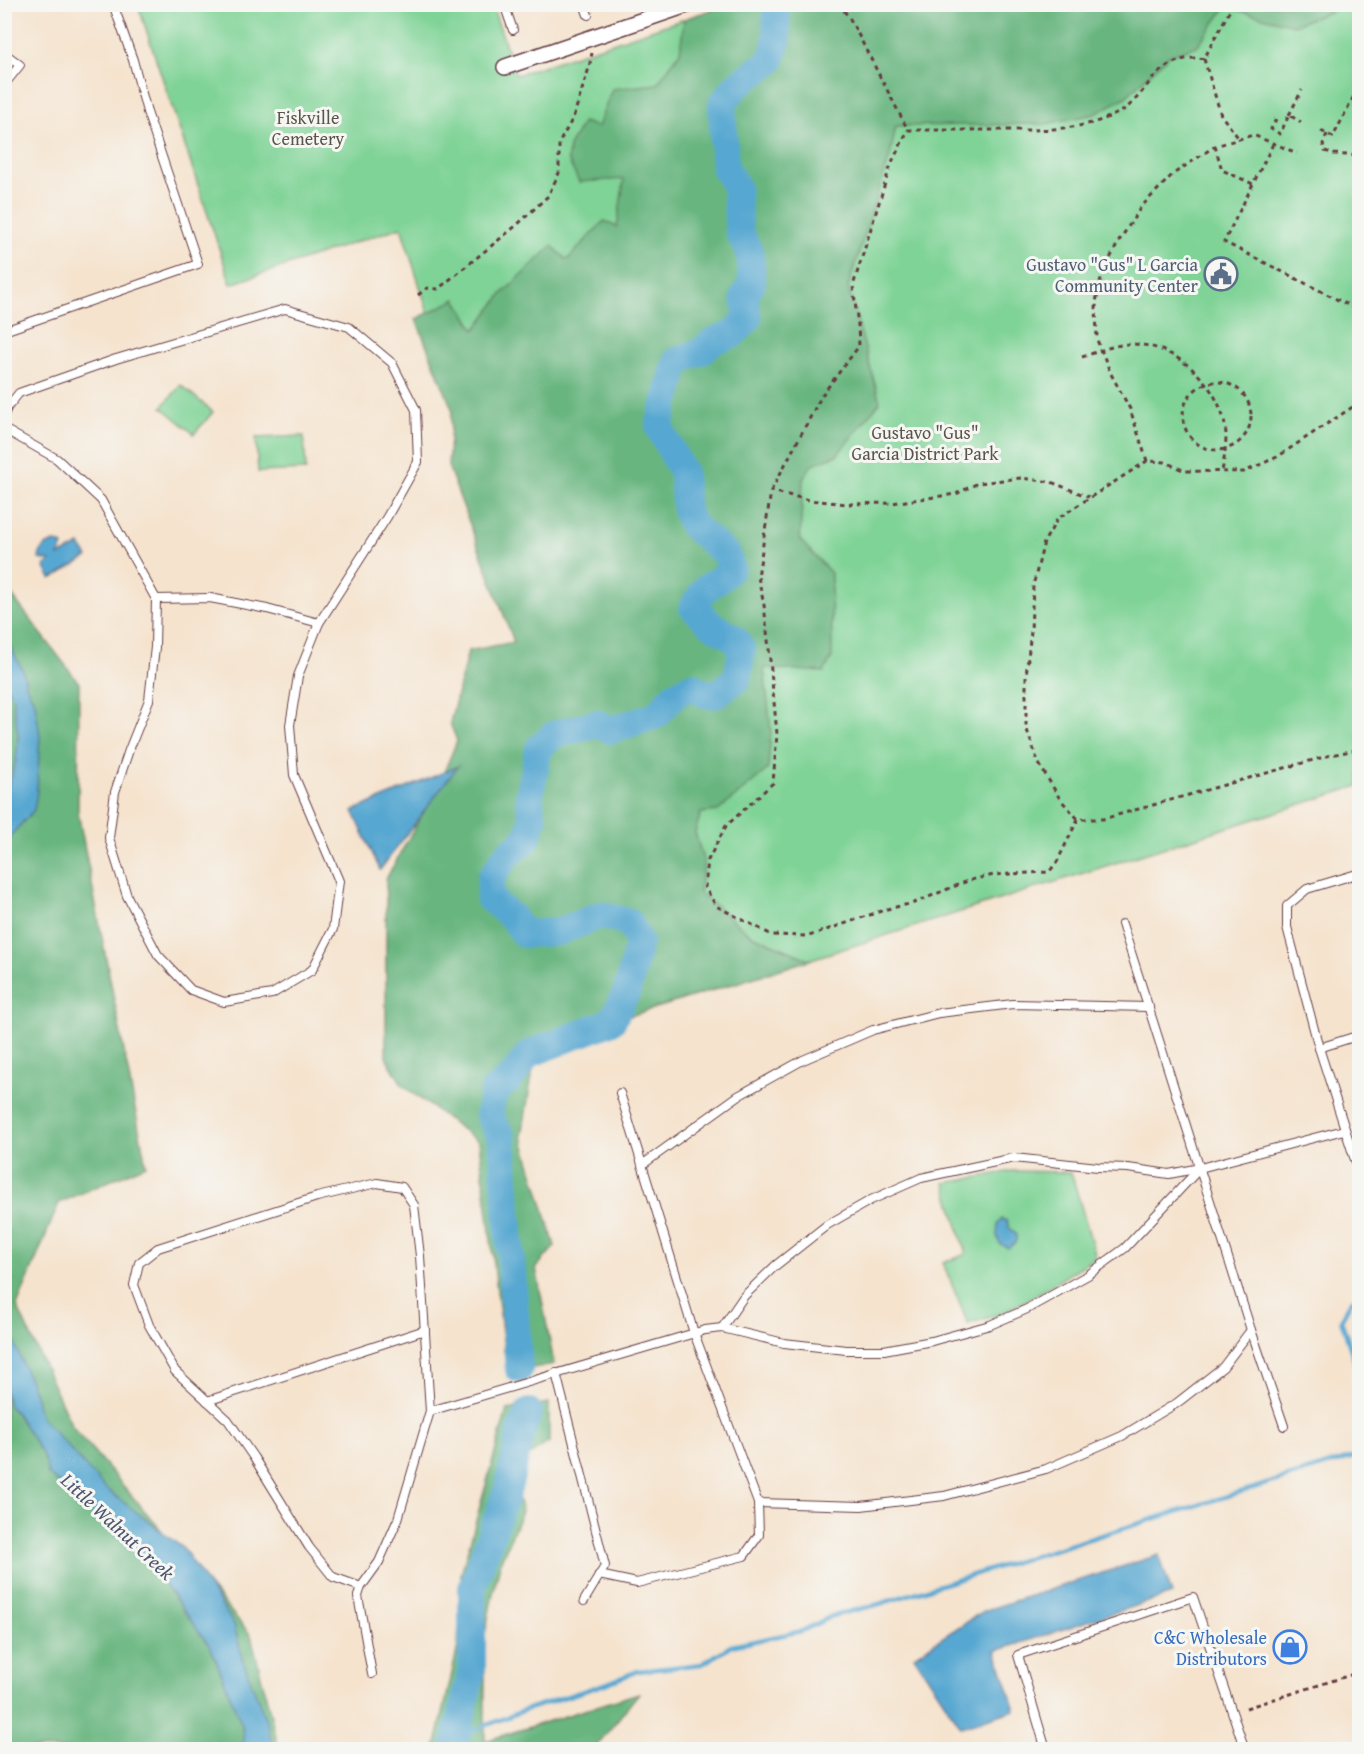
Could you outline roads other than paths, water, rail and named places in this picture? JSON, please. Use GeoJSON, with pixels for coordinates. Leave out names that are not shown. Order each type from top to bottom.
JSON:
{"type":"FeatureCollection","features":[{"type":"Feature","properties":{"kind":"street"},"geometry":{"type":"LineString","coordinates":[[505,67],[690,4]]}},
{"type":"Feature","properties":{"kind":"lane"},"geometry":{"type":"LineString","coordinates":[[4,331],[198,264],[113,4]]}},
{"type":"Feature","properties":{"kind":"lane"},"geometry":{"type":"LineString","coordinates":[[504,4],[513,30]]}},
{"type":"Feature","properties":{"kind":"lane"},"geometry":{"type":"LineString","coordinates":[[584,4],[588,15]]}},
{"type":"Feature","properties":{"kind":"lane"},"geometry":{"type":"LineString","coordinates":[[4,53],[20,65],[4,85]]}},
{"type":"Feature","properties":{"kind":"lane"},"geometry":{"type":"LineString","coordinates":[[4,415],[19,393],[116,359],[285,309],[349,327],[392,363],[416,410],[418,462],[387,517],[319,623],[298,676],[290,725],[294,775],[339,881],[333,929],[312,970],[272,994],[224,1002],[191,990],[158,955],[128,896],[109,838],[115,792],[149,700],[156,599],[100,500],[57,459],[4,429]]}},
{"type":"Feature","properties":{"kind":"lane"},"geometry":{"type":"LineString","coordinates":[[156,599],[210,598],[267,609],[319,623]]}},
{"type":"Feature","properties":{"kind":"lane"},"geometry":{"type":"LineString","coordinates":[[1359,873],[1307,889],[1287,906],[1287,927],[1319,1048],[1344,1130],[1355,1160],[1359,1162]]}},
{"type":"Feature","properties":{"kind":"lane"},"geometry":{"type":"LineString","coordinates":[[1122,924],[1251,1330],[1284,1426]]}},
{"type":"Feature","properties":{"kind":"lane"},"geometry":{"type":"LineString","coordinates":[[642,1165],[738,1096],[803,1060],[873,1030],[939,1013],[1013,1004],[1149,1007]]}},
{"type":"Feature","properties":{"kind":"lane"},"geometry":{"type":"LineString","coordinates":[[1319,1048],[1359,1035]]}},
{"type":"Feature","properties":{"kind":"lane"},"geometry":{"type":"LineString","coordinates":[[599,1575],[637,1583],[744,1556],[759,1535],[758,1503],[694,1333],[620,1093]]}},
{"type":"Feature","properties":{"kind":"lane"},"geometry":{"type":"LineString","coordinates":[[722,1328],[744,1296],[827,1225],[870,1200],[921,1178],[1014,1158],[1169,1174],[1344,1130]]}},
{"type":"Feature","properties":{"kind":"lane"},"geometry":{"type":"LineString","coordinates":[[430,1411],[705,1330],[722,1328],[784,1343],[846,1350],[884,1350],[932,1341],[990,1325],[1027,1309],[1088,1275],[1125,1248],[1200,1168]]}},
{"type":"Feature","properties":{"kind":"lane"},"geometry":{"type":"LineString","coordinates":[[361,1587],[333,1577],[309,1547],[228,1420],[175,1371],[149,1325],[134,1285],[139,1263],[158,1248],[317,1197],[377,1183],[402,1187],[414,1205],[430,1411],[398,1519],[379,1562],[361,1587],[358,1596],[372,1674]]}},
{"type":"Feature","properties":{"kind":"lane"},"geometry":{"type":"LineString","coordinates":[[207,1401],[425,1330]]}},
{"type":"Feature","properties":{"kind":"lane"},"geometry":{"type":"LineString","coordinates":[[758,1503],[861,1506],[944,1496],[1046,1469],[1122,1436],[1177,1403],[1222,1366],[1251,1330]]}},
{"type":"Feature","properties":{"kind":"lane"},"geometry":{"type":"LineString","coordinates":[[556,1373],[604,1566],[584,1600]]}},
{"type":"Feature","properties":{"kind":"lane"},"geometry":{"type":"LineString","coordinates":[[1046,1749],[1018,1655],[1193,1596],[1245,1749]]}},
{"type":"Feature","properties":{"kind":"water"},"geometry":{"type":"Polygon","coordinates":[[[55,542],[63,545],[59,556],[80,545],[88,557],[51,579],[44,566],[50,561],[39,559],[44,548],[55,542]]]}},
{"type":"Feature","properties":{"kind":"water"},"geometry":{"type":"Polygon","coordinates":[[[5,636],[23,671],[27,688],[35,702],[40,736],[34,810],[12,834],[5,854],[5,797],[16,760],[18,736],[12,696],[5,683],[5,636]]]}},
{"type":"Feature","properties":{"kind":"water"},"geometry":{"type":"Polygon","coordinates":[[[458,766],[380,870],[353,811],[458,766]]]}},
{"type":"Feature","properties":{"kind":"water"},"geometry":{"type":"Polygon","coordinates":[[[1002,1219],[1007,1221],[1009,1228],[1016,1236],[1015,1243],[1008,1248],[1000,1244],[997,1236],[998,1223],[1002,1219]]]}},
{"type":"Feature","properties":{"kind":"water","name":"Little Walnut Creek"},"geometry":{"type":"Polygon","coordinates":[[[4,1298],[16,1347],[35,1394],[40,1416],[105,1488],[184,1549],[234,1624],[243,1661],[267,1723],[273,1749],[244,1749],[242,1725],[211,1648],[152,1567],[48,1474],[43,1455],[9,1406],[5,1391],[4,1298]]]}},
{"type":"Feature","properties":{"kind":"water"},"geometry":{"type":"Polygon","coordinates":[[[1159,1555],[1172,1594],[996,1651],[1015,1710],[961,1727],[914,1656],[983,1611],[1159,1555]]]}},
{"type":"Feature","properties":{"kind":"waterway"},"geometry":{"type":"LineString","coordinates":[[519,1369],[502,1138],[489,1115],[494,1091],[508,1081],[529,1054],[612,1021],[627,991],[639,942],[629,922],[601,915],[558,932],[524,934],[512,917],[490,899],[491,878],[506,856],[527,839],[533,820],[529,798],[539,748],[553,735],[597,723],[611,730],[657,715],[674,695],[692,686],[705,694],[715,695],[737,679],[742,650],[734,638],[712,625],[693,607],[705,589],[731,568],[727,555],[692,525],[686,511],[683,473],[659,427],[677,361],[702,351],[713,341],[732,335],[748,319],[744,296],[752,283],[750,253],[739,232],[736,186],[725,168],[722,104],[737,85],[771,61],[777,40],[776,4]]}},
{"type":"Feature","properties":{"kind":"waterway"},"geometry":{"type":"LineString","coordinates":[[1360,1297],[1352,1300],[1341,1320],[1360,1377]]}},
{"type":"Feature","properties":{"kind":"waterway"},"geometry":{"type":"LineString","coordinates":[[454,1750],[472,1669],[472,1588],[508,1488],[521,1432],[529,1412]]}},
{"type":"Feature","properties":{"kind":"waterway"},"geometry":{"type":"LineString","coordinates":[[457,1737],[528,1709],[638,1671],[702,1664],[731,1646],[802,1631],[832,1616],[876,1605],[1360,1455]]}},
{"type":"Feature","properties":{"kind":"place","name":"Gustavo \"Gus\" L Garcia Community Center"},"geometry":{"type":"Point","coordinates":[1221,274]}},
{"type":"Feature","properties":{"kind":"place","name":"C&C Wholesale Distributors"},"geometry":{"type":"Point","coordinates":[1290,1647]}},
{"type":"Feature","properties":{"kind":"park label","name":"Fiskville Cemetery"},"geometry":{"type":"Point","coordinates":[308,127]}},
{"type":"Feature","properties":{"kind":"park label","name":"Gustavo \"Gus\" Garcia District Park"},"geometry":{"type":"Point","coordinates":[925,442]}}]}
